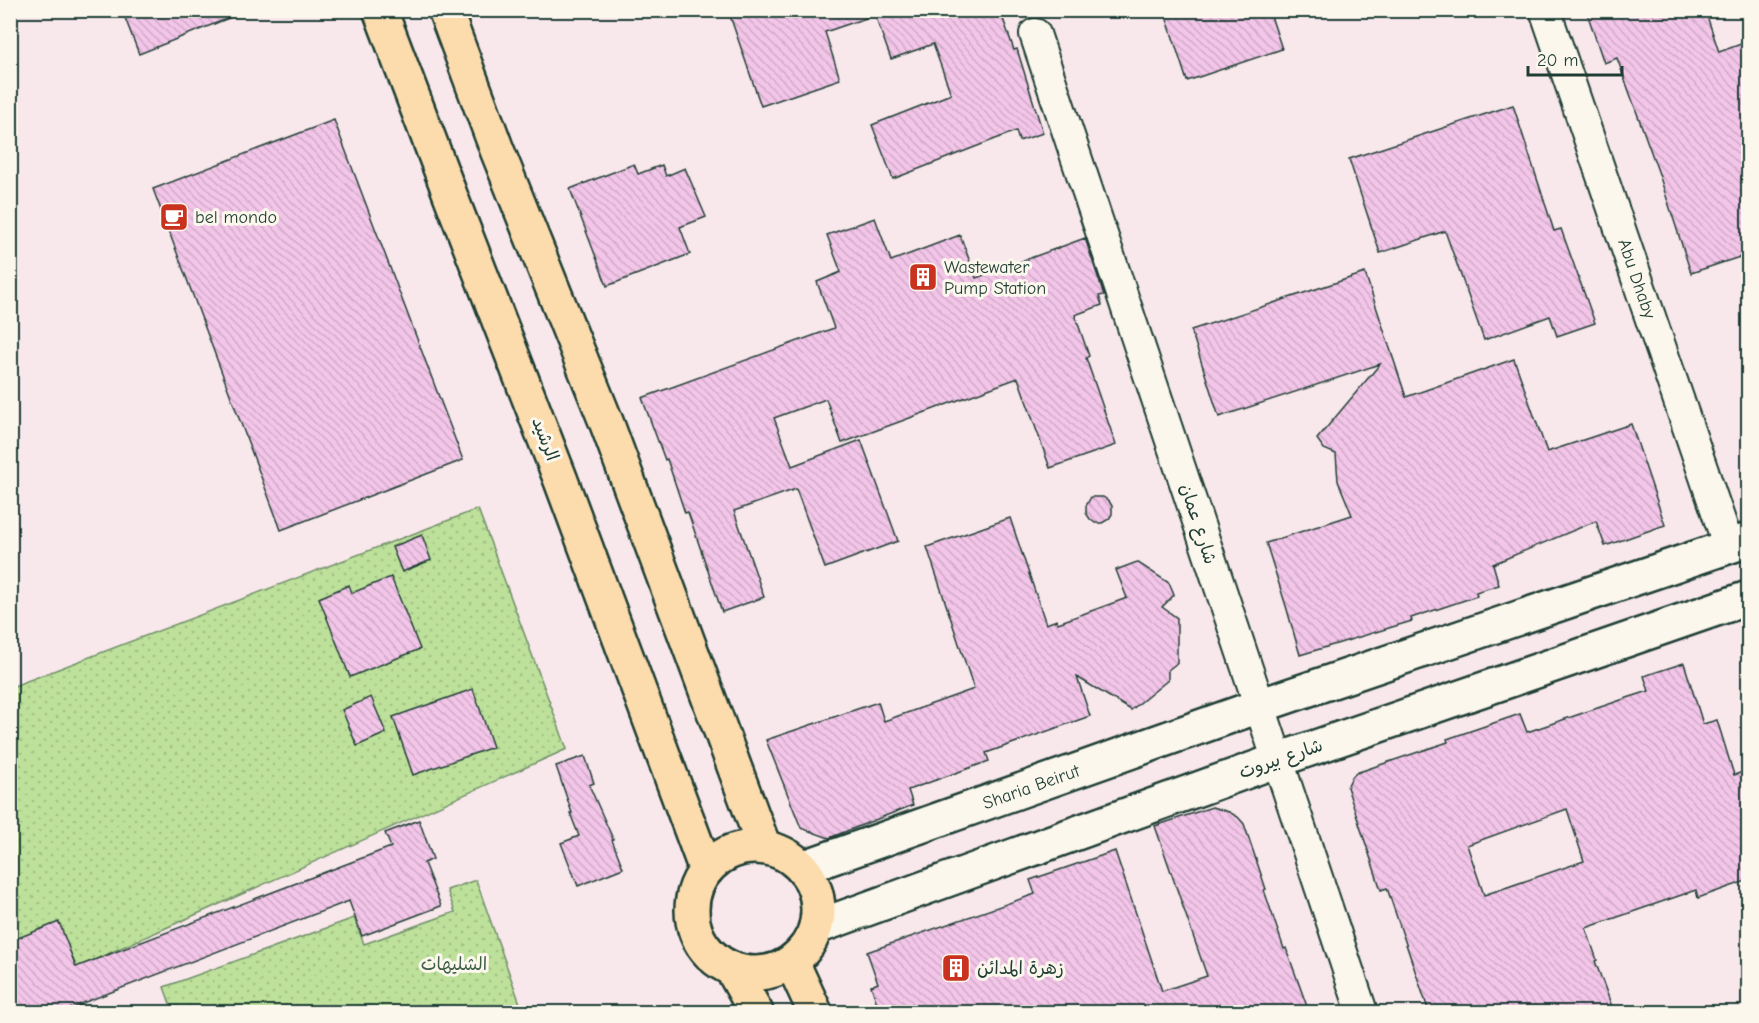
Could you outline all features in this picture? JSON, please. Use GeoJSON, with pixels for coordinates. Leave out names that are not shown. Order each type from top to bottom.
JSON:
{"type":"FeatureCollection","features":[{"type":"Feature","properties":{"kind":"main road","name":"الرشيد"},"geometry":{"type":"LineString","coordinates":[[380,10],[453,205],[560,478],[706,870]]}},
{"type":"Feature","properties":{"kind":"main road"},"geometry":{"type":"LineString","coordinates":[[445,10],[497,150],[607,424],[764,847]]}},
{"type":"Feature","properties":{"kind":"main road"},"geometry":{"type":"LineString","coordinates":[[1259,706],[1739,544]]}},
{"type":"Feature","properties":{"kind":"main road","name":"شارع بيروت"},"geometry":{"type":"LineString","coordinates":[[817,927],[1278,760],[1747,603]]}},
{"type":"Feature","properties":{"kind":"main road","name":"Sharia Beirut"},"geometry":{"type":"LineString","coordinates":[[802,868],[1259,706]]}},
{"type":"Feature","properties":{"kind":"main road"},"geometry":{"type":"LineString","coordinates":[[764,847],[784,853],[802,868],[814,885],[819,906],[817,927],[807,947],[792,962],[772,972],[751,974],[732,969],[714,959],[702,944],[693,926],[692,907],[696,887],[706,870],[722,856],[742,848],[764,847]]}},
{"type":"Feature","properties":{"kind":"main road"},"geometry":{"type":"LineString","coordinates":[[792,962],[815,1012]]}},
{"type":"Feature","properties":{"kind":"main road"},"geometry":{"type":"LineString","coordinates":[[732,969],[756,1012]]}},
{"type":"Feature","properties":{"kind":"street","name":"Abu Dhaby"},"geometry":{"type":"LineString","coordinates":[[1545,10],[1739,544]]}},
{"type":"Feature","properties":{"kind":"street","name":"شارع عمان"},"geometry":{"type":"LineString","coordinates":[[1035,34],[1362,1012]]}},
{"type":"Feature","properties":{"kind":"green space"},"geometry":{"type":"Polygon","coordinates":[[[478,509],[567,749],[11,997],[11,687],[478,509]]]}},
{"type":"Feature","properties":{"kind":"green space","name":"الشليهات"},"geometry":{"type":"Polygon","coordinates":[[[476,880],[523,1012],[173,1012],[164,987],[354,918],[364,944],[455,912],[447,890],[476,880]]]}},
{"type":"Feature","properties":{"kind":"building"},"geometry":{"type":"Polygon","coordinates":[[[122,10],[244,10],[244,12],[139,54],[122,10]]]}},
{"type":"Feature","properties":{"kind":"building"},"geometry":{"type":"Polygon","coordinates":[[[728,10],[1000,10],[1014,50],[1017,49],[1043,133],[1019,141],[1016,131],[893,179],[872,125],[951,94],[933,44],[891,59],[875,15],[825,32],[840,79],[761,106],[728,10]]]}},
{"type":"Feature","properties":{"kind":"building"},"geometry":{"type":"Polygon","coordinates":[[[1164,10],[1269,10],[1282,49],[1187,81],[1164,10]]]}},
{"type":"Feature","properties":{"kind":"building"},"geometry":{"type":"Polygon","coordinates":[[[1586,10],[1705,10],[1719,52],[1749,41],[1749,254],[1691,273],[1659,174],[1617,58],[1604,63],[1586,10]]]}},
{"type":"Feature","properties":{"kind":"building"},"geometry":{"type":"Polygon","coordinates":[[[1513,105],[1554,231],[1561,229],[1595,323],[1557,336],[1550,316],[1484,340],[1445,231],[1380,253],[1349,159],[1513,105]]]}},
{"type":"Feature","properties":{"kind":"building"},"geometry":{"type":"Polygon","coordinates":[[[334,120],[463,460],[281,530],[153,189],[334,120]]]}},
{"type":"Feature","properties":{"kind":"building"},"geometry":{"type":"Polygon","coordinates":[[[634,164],[638,174],[662,165],[666,176],[685,168],[706,217],[680,227],[690,254],[607,286],[570,189],[634,164]]]}},
{"type":"Feature","properties":{"kind":"building"},"geometry":{"type":"Polygon","coordinates":[[[875,218],[891,261],[960,235],[976,278],[1085,238],[1104,295],[1099,296],[1102,305],[1075,315],[1089,356],[1086,358],[1116,445],[1050,468],[1018,378],[842,443],[826,399],[774,418],[792,466],[861,440],[898,541],[825,568],[796,489],[734,511],[764,597],[722,612],[688,512],[685,513],[667,459],[665,460],[642,398],[834,328],[817,282],[841,272],[827,235],[875,218]]]}},
{"type":"Feature","properties":{"kind":"building"},"geometry":{"type":"Polygon","coordinates":[[[1365,273],[1406,397],[1514,359],[1547,452],[1631,424],[1665,525],[1605,546],[1596,521],[1493,564],[1499,585],[1476,592],[1477,596],[1411,618],[1412,621],[1300,655],[1266,543],[1352,515],[1338,481],[1336,454],[1324,449],[1317,439],[1380,364],[1219,417],[1191,330],[1365,273]]]}},
{"type":"Feature","properties":{"kind":"building"},"geometry":{"type":"Polygon","coordinates":[[[1091,497],[1103,497],[1109,501],[1112,514],[1109,519],[1102,523],[1095,523],[1090,519],[1086,513],[1086,506],[1091,497]]]}},
{"type":"Feature","properties":{"kind":"building"},"geometry":{"type":"Polygon","coordinates":[[[1010,518],[1046,624],[1057,620],[1058,623],[1127,598],[1116,570],[1137,562],[1169,583],[1174,595],[1162,607],[1177,618],[1177,663],[1168,670],[1168,680],[1131,710],[1077,677],[1090,716],[986,753],[989,761],[908,790],[913,805],[829,838],[801,828],[766,740],[878,702],[884,721],[974,689],[927,547],[1010,518]]]}},
{"type":"Feature","properties":{"kind":"building"},"geometry":{"type":"Polygon","coordinates":[[[422,535],[431,560],[402,572],[392,547],[422,535]]]}},
{"type":"Feature","properties":{"kind":"building"},"geometry":{"type":"Polygon","coordinates":[[[391,577],[420,649],[350,677],[319,598],[349,585],[352,593],[391,577]]]}},
{"type":"Feature","properties":{"kind":"building"},"geometry":{"type":"Polygon","coordinates":[[[1684,663],[1703,724],[1717,720],[1734,775],[1749,770],[1749,880],[1698,898],[1696,890],[1586,928],[1597,960],[1595,961],[1614,1012],[1429,1012],[1387,888],[1381,890],[1347,787],[1352,777],[1356,773],[1448,742],[1447,739],[1520,714],[1527,732],[1649,691],[1644,676],[1684,663]],[[1567,809],[1467,845],[1484,895],[1584,861],[1567,809]]]}},
{"type":"Feature","properties":{"kind":"building"},"geometry":{"type":"Polygon","coordinates":[[[473,689],[493,747],[413,775],[393,717],[473,689]]]}},
{"type":"Feature","properties":{"kind":"building"},"geometry":{"type":"Polygon","coordinates":[[[371,697],[386,733],[357,746],[342,710],[371,697]]]}},
{"type":"Feature","properties":{"kind":"building"},"geometry":{"type":"Polygon","coordinates":[[[585,756],[594,783],[589,785],[623,868],[578,886],[561,843],[579,836],[556,766],[585,756]]]}},
{"type":"Feature","properties":{"kind":"building"},"geometry":{"type":"Polygon","coordinates":[[[1212,807],[1229,812],[1244,824],[1284,949],[1286,948],[1309,1012],[880,1012],[871,986],[878,983],[867,952],[1035,894],[1030,880],[1115,851],[1162,991],[1207,976],[1155,826],[1212,807]]]}},
{"type":"Feature","properties":{"kind":"building"},"geometry":{"type":"Polygon","coordinates":[[[419,820],[433,859],[424,863],[441,906],[362,936],[349,901],[62,1012],[10,1012],[10,941],[59,922],[76,967],[391,847],[385,833],[419,820]]]}},
{"type":"Feature","properties":{"kind":"place","name":"bel mondo"},"geometry":{"type":"Point","coordinates":[174,217]}},
{"type":"Feature","properties":{"kind":"place","name":"Wastewater Pump Station"},"geometry":{"type":"Point","coordinates":[923,277]}},
{"type":"Feature","properties":{"kind":"place","name":"زهرة المدائن"},"geometry":{"type":"Point","coordinates":[956,968]}}]}
